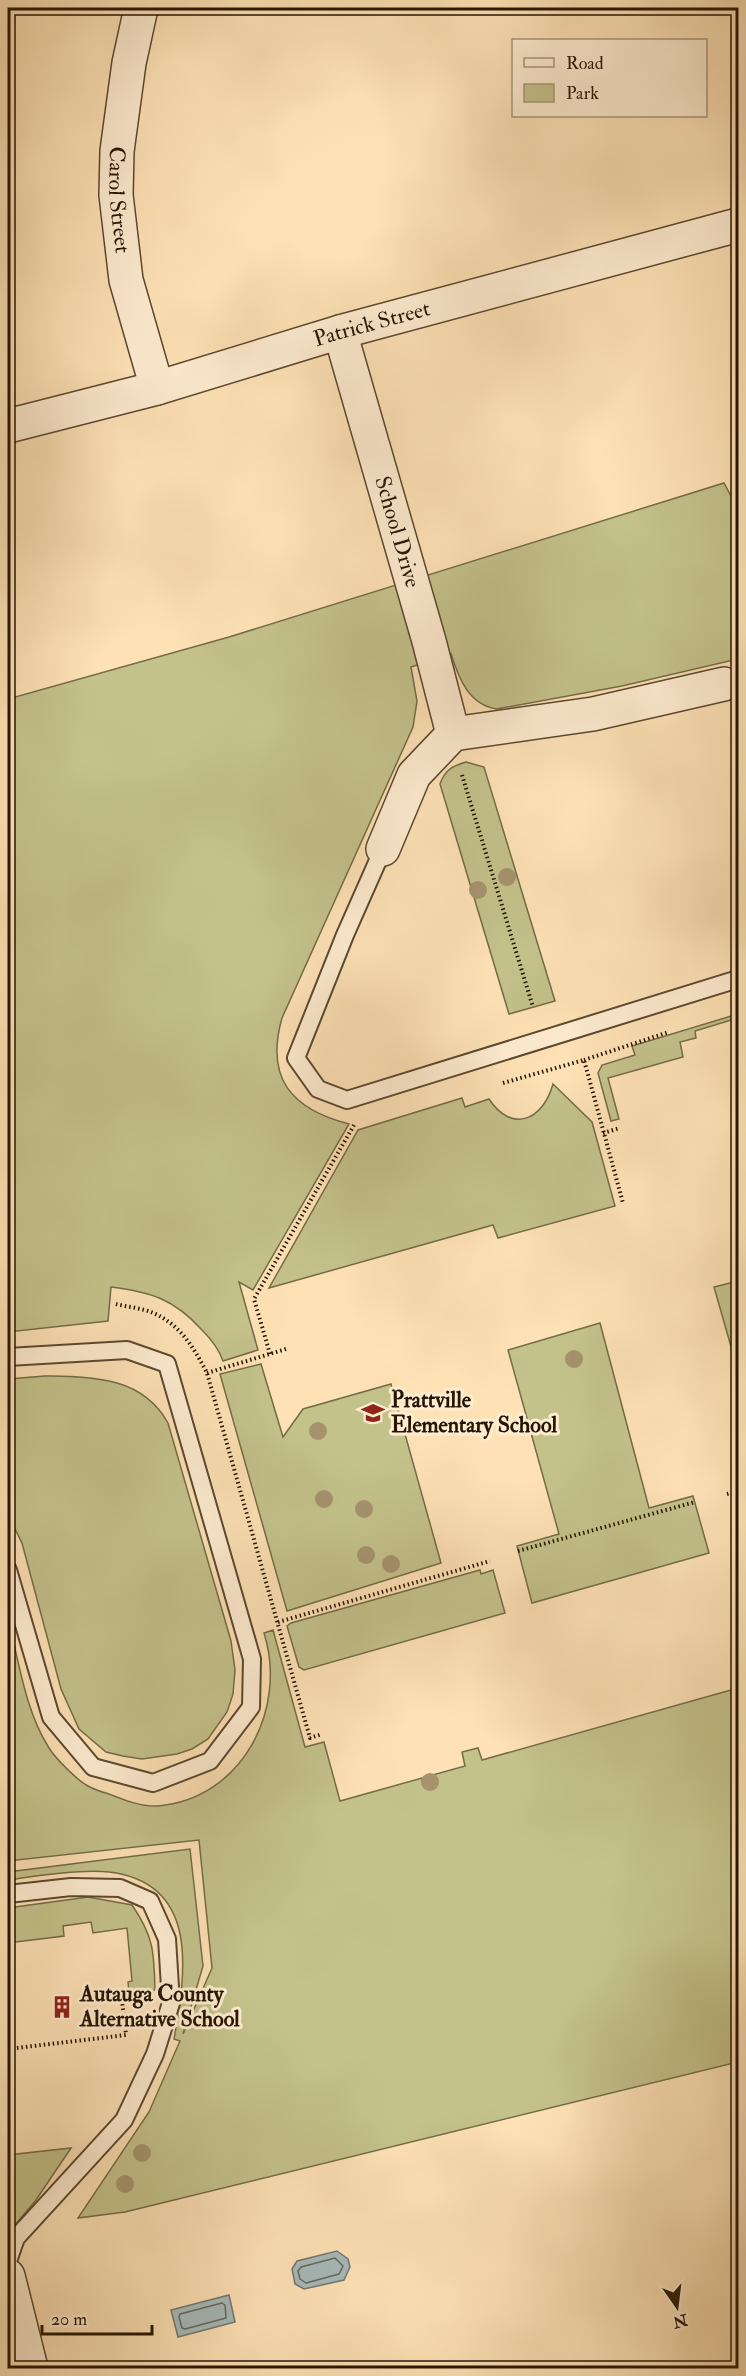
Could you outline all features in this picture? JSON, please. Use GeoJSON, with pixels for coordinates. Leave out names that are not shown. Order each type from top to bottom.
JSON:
{"type":"FeatureCollection","features":[{"type":"Feature","properties":{"kind":"street","name":"Carol Street"},"geometry":{"type":"LineString","coordinates":[[141,8],[127,74],[117,151],[116,195],[126,280],[157,388]]}},
{"type":"Feature","properties":{"kind":"street","name":"Patrick Street"},"geometry":{"type":"LineString","coordinates":[[8,426],[157,388],[340,332],[738,225]]}},
{"type":"Feature","properties":{"kind":"street","name":"School Drive"},"geometry":{"type":"LineString","coordinates":[[340,332],[429,641],[453,734]]}},
{"type":"Feature","properties":{"kind":"street"},"geometry":{"type":"LineString","coordinates":[[383,849],[414,775],[453,734],[593,714],[724,684]]}},
{"type":"Feature","properties":{"kind":"street"},"geometry":{"type":"LineString","coordinates":[[8,2276],[31,2368]]}},
{"type":"Feature","properties":{"kind":"lane"},"geometry":{"type":"LineString","coordinates":[[383,849],[345,935],[296,1058],[318,1089],[347,1100],[738,979]]}},
{"type":"Feature","properties":{"kind":"lane"},"geometry":{"type":"LineString","coordinates":[[8,1357],[127,1350],[167,1364],[252,1659],[251,1707],[210,1761],[153,1783],[93,1767],[51,1718],[8,1570]]}},
{"type":"Feature","properties":{"kind":"lane"},"geometry":{"type":"LineString","coordinates":[[8,1893],[71,1887],[120,1888],[150,1901],[167,1939],[171,1997],[155,2054],[124,2120],[16,2238],[8,2261]]}},
{"type":"Feature","properties":{"kind":"path"},"geometry":{"type":"LineString","coordinates":[[460,768],[534,1007]]}},
{"type":"Feature","properties":{"kind":"path"},"geometry":{"type":"LineString","coordinates":[[497,1085],[584,1060],[671,1031]]}},
{"type":"Feature","properties":{"kind":"path"},"geometry":{"type":"LineString","coordinates":[[584,1060],[623,1203]]}},
{"type":"Feature","properties":{"kind":"path"},"geometry":{"type":"LineString","coordinates":[[270,1354],[254,1299],[354,1125],[365,1122]]}},
{"type":"Feature","properties":{"kind":"path"},"geometry":{"type":"LineString","coordinates":[[603,1133],[621,1128]]}},
{"type":"Feature","properties":{"kind":"path"},"geometry":{"type":"LineString","coordinates":[[207,1372],[286,1349]]}},
{"type":"Feature","properties":{"kind":"path"},"geometry":{"type":"LineString","coordinates":[[727,1494],[738,1491]]}},
{"type":"Feature","properties":{"kind":"path"},"geometry":{"type":"LineString","coordinates":[[518,1551],[695,1502]]}},
{"type":"Feature","properties":{"kind":"path"},"geometry":{"type":"LineString","coordinates":[[278,1622],[490,1561]]}},
{"type":"Feature","properties":{"kind":"path"},"geometry":{"type":"LineString","coordinates":[[8,2049],[126,2035],[122,2001],[171,1997]]}},
{"type":"Feature","properties":{"kind":"green space"},"geometry":{"type":"Polygon","coordinates":[[[724,483],[738,509],[738,659],[622,686],[497,709],[479,702],[466,689],[451,654],[411,667],[417,701],[413,727],[282,1018],[277,1058],[280,1074],[287,1088],[312,1110],[349,1124],[253,1290],[239,1282],[258,1350],[223,1361],[212,1341],[182,1311],[150,1295],[111,1287],[108,1321],[8,1332],[8,699],[229,637],[724,483]]]}},
{"type":"Feature","properties":{"kind":"green space"},"geometry":{"type":"Polygon","coordinates":[[[466,762],[484,767],[555,1001],[509,1014],[440,784],[450,769],[466,762]]]}},
{"type":"Feature","properties":{"kind":"green space"},"geometry":{"type":"Polygon","coordinates":[[[738,1014],[738,1018],[695,1031],[696,1038],[680,1042],[683,1057],[608,1078],[619,1119],[611,1121],[598,1073],[602,1065],[635,1055],[632,1046],[738,1014]]]}},
{"type":"Feature","properties":{"kind":"green space"},"geometry":{"type":"Polygon","coordinates":[[[553,1084],[592,1122],[615,1206],[498,1238],[493,1225],[269,1288],[358,1130],[462,1098],[465,1107],[489,1099],[498,1110],[507,1116],[517,1119],[526,1118],[542,1106],[553,1084]]]}},
{"type":"Feature","properties":{"kind":"green space"},"geometry":{"type":"Polygon","coordinates":[[[738,1281],[738,1371],[714,1287],[738,1281]]]}},
{"type":"Feature","properties":{"kind":"green space"},"geometry":{"type":"Polygon","coordinates":[[[600,1323],[649,1508],[693,1496],[709,1553],[532,1603],[517,1546],[559,1534],[508,1350],[600,1323]]]}},
{"type":"Feature","properties":{"kind":"green space"},"geometry":{"type":"Polygon","coordinates":[[[261,1364],[283,1437],[303,1409],[391,1384],[441,1563],[287,1611],[220,1374],[261,1364]]]}},
{"type":"Feature","properties":{"kind":"green space"},"geometry":{"type":"Polygon","coordinates":[[[45,1376],[98,1379],[130,1388],[144,1396],[168,1423],[231,1641],[235,1670],[233,1694],[227,1712],[208,1739],[192,1749],[177,1754],[142,1759],[106,1752],[79,1729],[61,1689],[22,1543],[8,1515],[8,1379],[45,1376]]]}},
{"type":"Feature","properties":{"kind":"green space"},"geometry":{"type":"Polygon","coordinates":[[[480,1570],[481,1574],[493,1570],[505,1613],[304,1670],[299,1667],[287,1626],[291,1623],[480,1570]]]}},
{"type":"Feature","properties":{"kind":"green space"},"geometry":{"type":"Polygon","coordinates":[[[8,1618],[28,1702],[52,1752],[61,1763],[88,1786],[127,1801],[152,1806],[188,1800],[213,1787],[235,1768],[252,1745],[263,1719],[269,1691],[270,1662],[264,1633],[273,1630],[305,1747],[324,1742],[340,1801],[465,1766],[462,1752],[478,1748],[482,1760],[738,1688],[738,2062],[125,2212],[78,2218],[149,2112],[180,2041],[174,2039],[182,1986],[183,1960],[180,1934],[173,1912],[159,1893],[138,1880],[109,1872],[85,1871],[8,1880],[8,1872],[190,1849],[203,1966],[183,2034],[212,1968],[199,1840],[8,1861],[8,1618]]]}},
{"type":"Feature","properties":{"kind":"green space"},"geometry":{"type":"Polygon","coordinates":[[[88,1897],[132,1905],[149,1936],[155,1990],[129,1992],[128,1982],[132,1981],[127,1928],[93,1933],[91,1922],[63,1926],[64,1936],[8,1943],[8,1908],[88,1897]]]}},
{"type":"Feature","properties":{"kind":"green space"},"geometry":{"type":"Polygon","coordinates":[[[71,2148],[36,2200],[10,2231],[8,2155],[71,2148]]]}},
{"type":"Feature","properties":{"kind":"water"},"geometry":{"type":"Polygon","coordinates":[[[337,2251],[348,2259],[350,2267],[344,2280],[304,2289],[295,2284],[292,2269],[297,2261],[337,2251]]]}},
{"type":"Feature","properties":{"kind":"water"},"geometry":{"type":"Polygon","coordinates":[[[229,2295],[235,2322],[178,2337],[171,2310],[229,2295]]]}},
{"type":"Feature","properties":{"kind":"place","name":"Prattville Elementary School"},"geometry":{"type":"Point","coordinates":[373,1413]}},
{"type":"Feature","properties":{"kind":"place","name":"Autauga County Alternative School"},"geometry":{"type":"Point","coordinates":[62,2007]}}]}
